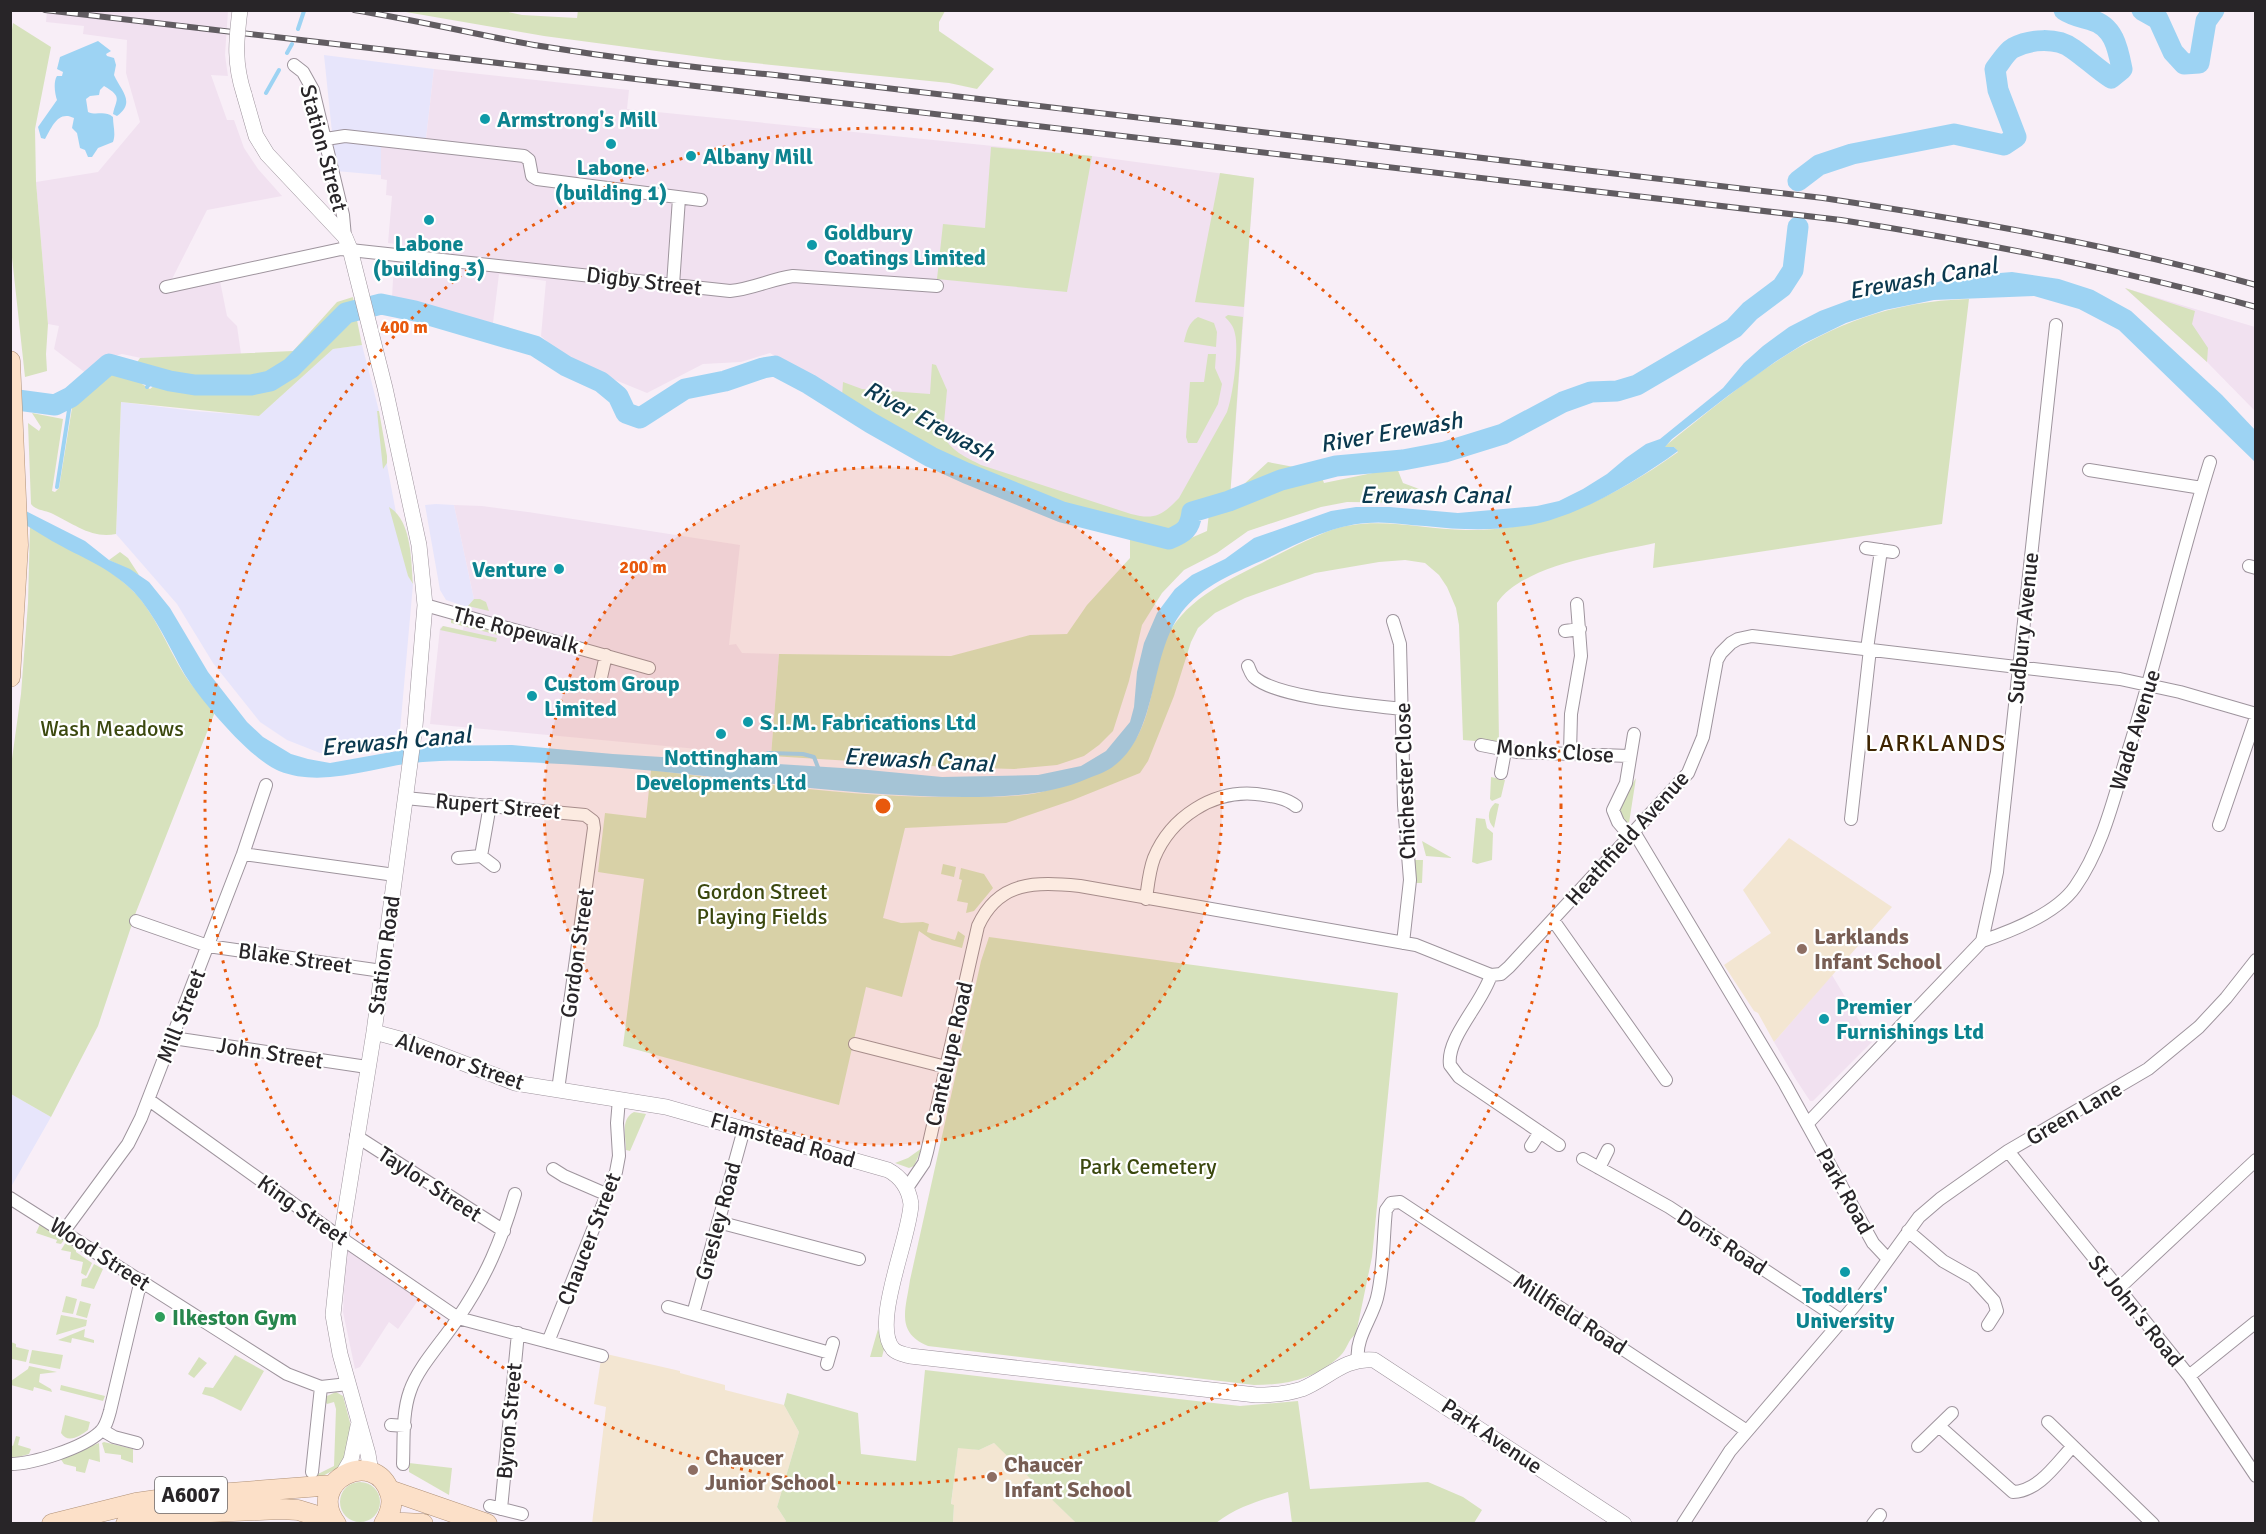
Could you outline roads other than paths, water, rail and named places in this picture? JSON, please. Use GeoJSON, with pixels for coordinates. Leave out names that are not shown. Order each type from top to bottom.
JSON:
{"type":"FeatureCollection","features":[{"type":"Feature","properties":{"kind":"main road"},"geometry":{"type":"LineString","coordinates":[[10,677],[18,545],[11,371]]}},
{"type":"Feature","properties":{"kind":"main road"},"geometry":{"type":"LineString","coordinates":[[335,1522],[328,1503],[337,1481],[350,1472],[361,1470],[379,1476],[389,1490],[392,1506],[385,1523],[423,1524]]}},
{"type":"Feature","properties":{"kind":"main road","name":"A6007"},"geometry":{"type":"LineString","coordinates":[[52,1524],[124,1506],[178,1497],[337,1481]]}},
{"type":"Feature","properties":{"kind":"main road"},"geometry":{"type":"LineString","coordinates":[[389,1490],[493,1513]]}},
{"type":"Feature","properties":{"kind":"main road","name":"A6007"},"geometry":{"type":"LineString","coordinates":[[126,1524],[189,1513],[281,1509],[316,1514],[335,1522]]}},
{"type":"Feature","properties":{"kind":"street","name":"Station Street"},"geometry":{"type":"LineString","coordinates":[[240,10],[235,46],[237,67],[256,136],[267,154],[328,218],[348,243]]}},
{"type":"Feature","properties":{"kind":"street","name":"Station Street"},"geometry":{"type":"LineString","coordinates":[[294,65],[303,72],[313,90],[406,484]]}},
{"type":"Feature","properties":{"kind":"street"},"geometry":{"type":"LineString","coordinates":[[326,139],[345,136],[524,156],[529,160],[532,176],[537,179],[701,200]]}},
{"type":"Feature","properties":{"kind":"street"},"geometry":{"type":"LineString","coordinates":[[673,285],[679,198]]}},
{"type":"Feature","properties":{"kind":"street","name":"Digby Street"},"geometry":{"type":"LineString","coordinates":[[166,287],[341,249],[348,243],[730,291],[759,287],[783,277],[805,276],[937,286]]}},
{"type":"Feature","properties":{"kind":"street","name":"Sudbury Avenue"},"geometry":{"type":"LineString","coordinates":[[1982,941],[1996,872],[2056,325]]}},
{"type":"Feature","properties":{"kind":"street"},"geometry":{"type":"LineString","coordinates":[[2039,347],[2053,349]]}},
{"type":"Feature","properties":{"kind":"street","name":"Wade Avenue"},"geometry":{"type":"LineString","coordinates":[[1982,941],[2022,928],[2052,909],[2074,889],[2105,828],[2149,684],[2211,462]]}},
{"type":"Feature","properties":{"kind":"street"},"geometry":{"type":"LineString","coordinates":[[2089,470],[2202,488]]}},
{"type":"Feature","properties":{"kind":"street","name":"Station Road"},"geometry":{"type":"LineString","coordinates":[[371,1472],[338,1345],[333,1315],[341,1238],[374,1032],[414,733],[425,605],[419,545],[406,484]]}},
{"type":"Feature","properties":{"kind":"street"},"geometry":{"type":"LineString","coordinates":[[1851,819],[1869,649],[1887,551],[1866,548]]}},
{"type":"Feature","properties":{"kind":"street"},"geometry":{"type":"LineString","coordinates":[[1570,753],[1571,714],[1581,656],[1577,604]]}},
{"type":"Feature","properties":{"kind":"street","name":"The Ropewalk"},"geometry":{"type":"LineString","coordinates":[[425,605],[648,668]]}},
{"type":"Feature","properties":{"kind":"street","name":"Chichester Close"},"geometry":{"type":"LineString","coordinates":[[1393,621],[1400,644],[1404,815],[1410,880],[1403,943]]}},
{"type":"Feature","properties":{"kind":"street"},"geometry":{"type":"LineString","coordinates":[[1565,631],[1580,629]]}},
{"type":"Feature","properties":{"kind":"street","name":"Heathfield Avenue"},"geometry":{"type":"LineString","coordinates":[[1491,975],[1505,971],[1679,784],[1693,764],[1703,737],[1714,668],[1721,652],[1738,639],[1752,636],[2149,684],[2256,716]]}},
{"type":"Feature","properties":{"kind":"street","name":"The Ropewalk"},"geometry":{"type":"LineString","coordinates":[[600,682],[606,655]]}},
{"type":"Feature","properties":{"kind":"street"},"geometry":{"type":"LineString","coordinates":[[1248,666],[1251,673],[1263,682],[1298,694],[1402,709]]}},
{"type":"Feature","properties":{"kind":"street"},"geometry":{"type":"LineString","coordinates":[[2219,825],[2256,716]]}},
{"type":"Feature","properties":{"kind":"street","name":"Monks Close"},"geometry":{"type":"LineString","coordinates":[[1632,834],[1618,822],[1613,810],[1626,783],[1634,734]]}},
{"type":"Feature","properties":{"kind":"street","name":"Monks Close"},"geometry":{"type":"LineString","coordinates":[[1481,745],[1505,751],[1629,756]]}},
{"type":"Feature","properties":{"kind":"street"},"geometry":{"type":"LineString","coordinates":[[1501,773],[1505,751]]}},
{"type":"Feature","properties":{"kind":"street","name":"Mill Street"},"geometry":{"type":"LineString","coordinates":[[64,1231],[128,1144],[149,1100],[243,854],[266,784]]}},
{"type":"Feature","properties":{"kind":"street"},"geometry":{"type":"LineString","coordinates":[[1146,899],[1151,867],[1158,850],[1181,820],[1200,806],[1216,797],[1240,793],[1280,798],[1296,806]]}},
{"type":"Feature","properties":{"kind":"street","name":"Rupert Street"},"geometry":{"type":"LineString","coordinates":[[405,798],[591,817]]}},
{"type":"Feature","properties":{"kind":"street"},"geometry":{"type":"LineString","coordinates":[[481,856],[490,805]]}},
{"type":"Feature","properties":{"kind":"street"},"geometry":{"type":"LineString","coordinates":[[2210,806],[2224,812]]}},
{"type":"Feature","properties":{"kind":"street","name":"Gordon Street"},"geometry":{"type":"LineString","coordinates":[[558,1090],[594,828],[591,817]]}},
{"type":"Feature","properties":{"kind":"street","name":"Park Road"},"geometry":{"type":"LineString","coordinates":[[1632,834],[1808,1123],[1873,1242],[1888,1259],[1842,1321],[1724,1459],[1683,1524]]}},
{"type":"Feature","properties":{"kind":"street"},"geometry":{"type":"LineString","coordinates":[[243,854],[396,875]]}},
{"type":"Feature","properties":{"kind":"street"},"geometry":{"type":"LineString","coordinates":[[458,858],[481,856],[494,866]]}},
{"type":"Feature","properties":{"kind":"street","name":"Cantelupe Road"},"geometry":{"type":"LineString","coordinates":[[908,1188],[924,1163],[978,926],[985,911],[995,900],[1009,891],[1024,886],[1080,886],[1424,947],[1491,975]]}},
{"type":"Feature","properties":{"kind":"street"},"geometry":{"type":"LineString","coordinates":[[1553,920],[1657,1059],[1666,1080]]}},
{"type":"Feature","properties":{"kind":"street","name":"Blake Street"},"geometry":{"type":"LineString","coordinates":[[136,921],[208,946],[382,971]]}},
{"type":"Feature","properties":{"kind":"street"},"geometry":{"type":"LineString","coordinates":[[1808,1123],[1982,941]]}},
{"type":"Feature","properties":{"kind":"street","name":"Green Lane"},"geometry":{"type":"LineString","coordinates":[[1888,1259],[1919,1217],[1940,1199],[2008,1152],[2148,1069],[2199,1027],[2254,967]]}},
{"type":"Feature","properties":{"kind":"street"},"geometry":{"type":"LineString","coordinates":[[1491,975],[1483,995],[1452,1046],[1450,1065],[1459,1077],[1559,1145]]}},
{"type":"Feature","properties":{"kind":"street","name":"Alvenor Street"},"geometry":{"type":"LineString","coordinates":[[374,1032],[400,1039],[501,1079],[652,1104]]}},
{"type":"Feature","properties":{"kind":"street","name":"John Street"},"geometry":{"type":"LineString","coordinates":[[173,1038],[367,1067]]}},
{"type":"Feature","properties":{"kind":"street"},"geometry":{"type":"LineString","coordinates":[[855,1044],[946,1067]]}},
{"type":"Feature","properties":{"kind":"street","name":"Chaucer Street"},"geometry":{"type":"LineString","coordinates":[[548,1342],[608,1195],[618,1164],[619,1099]]}},
{"type":"Feature","properties":{"kind":"street","name":"King Street"},"geometry":{"type":"LineString","coordinates":[[149,1100],[341,1238],[458,1318]]}},
{"type":"Feature","properties":{"kind":"street","name":"Flamstead Road"},"geometry":{"type":"LineString","coordinates":[[652,1104],[888,1170],[908,1188]]}},
{"type":"Feature","properties":{"kind":"street","name":"Gresley Road"},"geometry":{"type":"LineString","coordinates":[[693,1314],[744,1129]]}},
{"type":"Feature","properties":{"kind":"street"},"geometry":{"type":"LineString","coordinates":[[1531,1146],[1540,1132]]}},
{"type":"Feature","properties":{"kind":"street","name":"Taylor Street"},"geometry":{"type":"LineString","coordinates":[[357,1136],[504,1232]]}},
{"type":"Feature","properties":{"kind":"street"},"geometry":{"type":"LineString","coordinates":[[1599,1168],[1608,1150]]}},
{"type":"Feature","properties":{"kind":"street","name":"St John's Road"},"geometry":{"type":"LineString","coordinates":[[2008,1152],[2189,1376],[2256,1476]]}},
{"type":"Feature","properties":{"kind":"street","name":"Doris Road"},"geometry":{"type":"LineString","coordinates":[[1583,1159],[1669,1207],[1842,1321]]}},
{"type":"Feature","properties":{"kind":"street"},"geometry":{"type":"LineString","coordinates":[[2118,1288],[2256,1160]]}},
{"type":"Feature","properties":{"kind":"street"},"geometry":{"type":"LineString","coordinates":[[553,1170],[608,1195]]}},
{"type":"Feature","properties":{"kind":"street"},"geometry":{"type":"LineString","coordinates":[[908,1188],[911,1211],[887,1310],[887,1335],[892,1348],[898,1353],[1256,1395],[1302,1389],[1346,1363],[1358,1359]]}},
{"type":"Feature","properties":{"kind":"street"},"geometry":{"type":"LineString","coordinates":[[403,1464],[406,1401],[411,1386],[458,1318],[497,1251],[515,1194]]}},
{"type":"Feature","properties":{"kind":"street","name":"Wood Street"},"geometry":{"type":"LineString","coordinates":[[10,1198],[141,1280],[270,1365],[304,1382],[321,1387],[348,1384]]}},
{"type":"Feature","properties":{"kind":"street","name":"Millfield Road"},"geometry":{"type":"LineString","coordinates":[[1358,1359],[1358,1347],[1377,1297],[1386,1210],[1391,1203],[1400,1202],[1747,1431]]}},
{"type":"Feature","properties":{"kind":"street"},"geometry":{"type":"LineString","coordinates":[[718,1222],[841,1249],[859,1260]]}},
{"type":"Feature","properties":{"kind":"street"},"geometry":{"type":"LineString","coordinates":[[1908,1230],[1943,1261],[1973,1278],[1994,1301],[1997,1311],[1988,1325]]}},
{"type":"Feature","properties":{"kind":"street"},"geometry":{"type":"LineString","coordinates":[[10,1464],[18,1464],[60,1452],[83,1443],[102,1431],[110,1411],[141,1280]]}},
{"type":"Feature","properties":{"kind":"street"},"geometry":{"type":"LineString","coordinates":[[668,1307],[830,1353]]}},
{"type":"Feature","properties":{"kind":"street"},"geometry":{"type":"LineString","coordinates":[[458,1318],[602,1356]]}},
{"type":"Feature","properties":{"kind":"street"},"geometry":{"type":"LineString","coordinates":[[2189,1376],[2256,1322]]}},
{"type":"Feature","properties":{"kind":"street","name":"Byron Street"},"geometry":{"type":"LineString","coordinates":[[518,1333],[493,1513],[522,1514]]}},
{"type":"Feature","properties":{"kind":"street","name":"Park Avenue"},"geometry":{"type":"LineString","coordinates":[[1358,1359],[1380,1362],[1624,1524]]}},
{"type":"Feature","properties":{"kind":"street"},"geometry":{"type":"LineString","coordinates":[[312,1472],[321,1445],[321,1387]]}},
{"type":"Feature","properties":{"kind":"street"},"geometry":{"type":"LineString","coordinates":[[1918,1446],[1952,1413]]}},
{"type":"Feature","properties":{"kind":"street"},"geometry":{"type":"LineString","coordinates":[[2048,1422],[2146,1521]]}},
{"type":"Feature","properties":{"kind":"street","name":"Station Road"},"geometry":{"type":"LineString","coordinates":[[337,1481],[351,1460],[358,1424]]}},
{"type":"Feature","properties":{"kind":"street"},"geometry":{"type":"LineString","coordinates":[[392,1425],[405,1426]]}},
{"type":"Feature","properties":{"kind":"street"},"geometry":{"type":"LineString","coordinates":[[1940,1427],[2013,1492],[2026,1491],[2073,1446]]}},
{"type":"Feature","properties":{"kind":"street"},"geometry":{"type":"LineString","coordinates":[[102,1431],[137,1443]]}},
{"type":"Feature","properties":{"kind":"water"},"geometry":{"type":"Polygon","coordinates":[[[98,41],[111,51],[106,54],[114,58],[116,65],[114,75],[125,96],[126,106],[117,116],[113,114],[117,98],[104,86],[99,95],[86,99],[88,112],[113,117],[114,133],[113,142],[98,148],[92,157],[88,157],[85,150],[80,148],[77,133],[72,128],[74,118],[64,116],[60,118],[45,139],[41,138],[38,127],[57,100],[55,81],[57,76],[62,76],[63,72],[57,69],[60,57],[98,41]]]}},
{"type":"Feature","properties":{"kind":"water"},"geometry":{"type":"Polygon","coordinates":[[[2012,272],[2059,279],[2093,290],[2131,311],[2222,395],[2256,431],[2255,462],[2119,330],[2079,309],[2034,296],[1934,300],[1885,310],[1846,323],[1805,343],[1775,362],[1672,439],[1665,447],[1674,447],[1678,451],[1627,485],[1589,505],[1550,520],[1518,527],[1478,529],[1381,522],[1355,524],[1309,539],[1216,583],[1185,608],[1173,626],[1158,668],[1140,732],[1129,750],[1115,765],[1099,774],[1074,784],[1028,794],[981,797],[899,795],[624,768],[491,761],[423,762],[332,777],[296,776],[267,765],[228,729],[185,675],[149,611],[125,583],[105,569],[11,516],[10,503],[85,541],[109,560],[130,569],[149,582],[170,608],[208,672],[247,722],[263,737],[291,754],[308,759],[330,763],[425,746],[512,745],[942,777],[1038,775],[1081,766],[1106,751],[1130,722],[1134,707],[1137,672],[1144,643],[1157,613],[1175,589],[1192,575],[1225,559],[1254,538],[1331,511],[1356,507],[1390,507],[1458,513],[1537,506],[1559,501],[1607,474],[1646,444],[1660,439],[1723,388],[1744,363],[1763,346],[1789,327],[1820,311],[1855,298],[1901,287],[1933,284],[1951,277],[2012,272]]]}},
{"type":"Feature","properties":{"kind":"waterway","name":"River Erewash"},"geometry":{"type":"LineString","coordinates":[[1798,181],[1819,165],[1852,154],[1954,134],[2004,145],[2016,137],[1998,90],[1995,69],[2008,52],[2020,45],[2035,41],[2051,41],[2067,45],[2111,78],[2122,69],[2114,39],[2105,27],[2064,10]]}},
{"type":"Feature","properties":{"kind":"waterway","name":"River Erewash"},"geometry":{"type":"LineString","coordinates":[[2142,10],[2158,19],[2173,52],[2184,64],[2199,63],[2206,21],[2214,10]]}},
{"type":"Feature","properties":{"kind":"waterway"},"geometry":{"type":"LineString","coordinates":[[298,29],[304,11]]}},
{"type":"Feature","properties":{"kind":"waterway"},"geometry":{"type":"LineString","coordinates":[[287,53],[292,44]]}},
{"type":"Feature","properties":{"kind":"waterway"},"geometry":{"type":"LineString","coordinates":[[266,93],[279,70]]}},
{"type":"Feature","properties":{"kind":"waterway","name":"River Erewash"},"geometry":{"type":"LineString","coordinates":[[10,399],[55,405],[71,397],[109,364],[170,381],[195,385],[251,385],[270,381],[291,368],[346,313],[381,304],[415,311],[535,346],[566,366],[601,382],[618,396],[626,413],[640,418],[685,389],[725,381],[775,366],[931,457],[966,473],[1062,512],[1169,539],[1185,530],[1190,523],[1192,512],[1229,501],[1281,480],[1336,466],[1403,460],[1445,452],[1503,434],[1563,402],[1591,392],[1617,391],[1637,385],[1734,328],[1750,311],[1782,287],[1793,270],[1798,227]]}},
{"type":"Feature","properties":{"kind":"waterway"},"geometry":{"type":"LineString","coordinates":[[147,387],[156,376]]}},
{"type":"Feature","properties":{"kind":"waterway"},"geometry":{"type":"LineString","coordinates":[[57,487],[71,397]]}},
{"type":"Feature","properties":{"kind":"waterway"},"geometry":{"type":"LineString","coordinates":[[768,753],[803,754],[814,757],[819,770]]}},
{"type":"Feature","properties":{"kind":"railway"},"geometry":{"type":"LineString","coordinates":[[45,10],[1841,220],[2050,258],[2153,280],[2256,307]]}},
{"type":"Feature","properties":{"kind":"railway"},"geometry":{"type":"LineString","coordinates":[[354,10],[534,45],[654,62],[1823,198],[2040,235],[2148,258],[2256,285]]}},
{"type":"Feature","properties":{"kind":"place","name":"Armstrong's Mill"},"geometry":{"type":"Point","coordinates":[485,119]}},
{"type":"Feature","properties":{"kind":"place","name":"Labone (building 1)"},"geometry":{"type":"Point","coordinates":[611,144]}},
{"type":"Feature","properties":{"kind":"place","name":"Albany Mill"},"geometry":{"type":"Point","coordinates":[691,156]}},
{"type":"Feature","properties":{"kind":"place","name":"Labone (building 3)"},"geometry":{"type":"Point","coordinates":[429,220]}},
{"type":"Feature","properties":{"kind":"place","name":"Goldbury Coatings Limited"},"geometry":{"type":"Point","coordinates":[812,245]}},
{"type":"Feature","properties":{"kind":"place","name":"Venture"},"geometry":{"type":"Point","coordinates":[559,569]}},
{"type":"Feature","properties":{"kind":"place","name":"Custom Group Limited"},"geometry":{"type":"Point","coordinates":[532,696]}},
{"type":"Feature","properties":{"kind":"place","name":"S.I.M. Fabrications Ltd"},"geometry":{"type":"Point","coordinates":[748,722]}},
{"type":"Feature","properties":{"kind":"place","name":"Nottingham Developments Ltd"},"geometry":{"type":"Point","coordinates":[721,734]}},
{"type":"Feature","properties":{"kind":"place","name":"Larklands Infant School"},"geometry":{"type":"Point","coordinates":[1802,949]}},
{"type":"Feature","properties":{"kind":"place","name":"Premier Furnishings Ltd"},"geometry":{"type":"Point","coordinates":[1824,1019]}},
{"type":"Feature","properties":{"kind":"place","name":"Toddlers' University"},"geometry":{"type":"Point","coordinates":[1845,1272]}},
{"type":"Feature","properties":{"kind":"place","name":"Ilkeston Gym"},"geometry":{"type":"Point","coordinates":[160,1317]}},
{"type":"Feature","properties":{"kind":"place","name":"Chaucer Junior School"},"geometry":{"type":"Point","coordinates":[693,1470]}},
{"type":"Feature","properties":{"kind":"place","name":"Chaucer Infant School"},"geometry":{"type":"Point","coordinates":[992,1477]}},
{"type":"Feature","properties":{"kind":"district","name":"LARKLANDS"},"geometry":{"type":"Point","coordinates":[1936,743]}},
{"type":"Feature","properties":{"kind":"water label","name":"Erewash Canal"},"geometry":{"type":"Point","coordinates":[1923,278]}},
{"type":"Feature","properties":{"kind":"water label","name":"Erewash Canal"},"geometry":{"type":"Point","coordinates":[1435,495]}},
{"type":"Feature","properties":{"kind":"water label","name":"Erewash Canal"},"geometry":{"type":"Point","coordinates":[396,741]}},
{"type":"Feature","properties":{"kind":"water label","name":"Erewash Canal"},"geometry":{"type":"Point","coordinates":[919,760]}},
{"type":"Feature","properties":{"kind":"park label","name":"Wash Meadows"},"geometry":{"type":"Point","coordinates":[112,728]}},
{"type":"Feature","properties":{"kind":"park label","name":"Gordon Street Playing Fields"},"geometry":{"type":"Point","coordinates":[762,904]}},
{"type":"Feature","properties":{"kind":"park label","name":"Park Cemetery"},"geometry":{"type":"Point","coordinates":[1148,1166]}}]}
